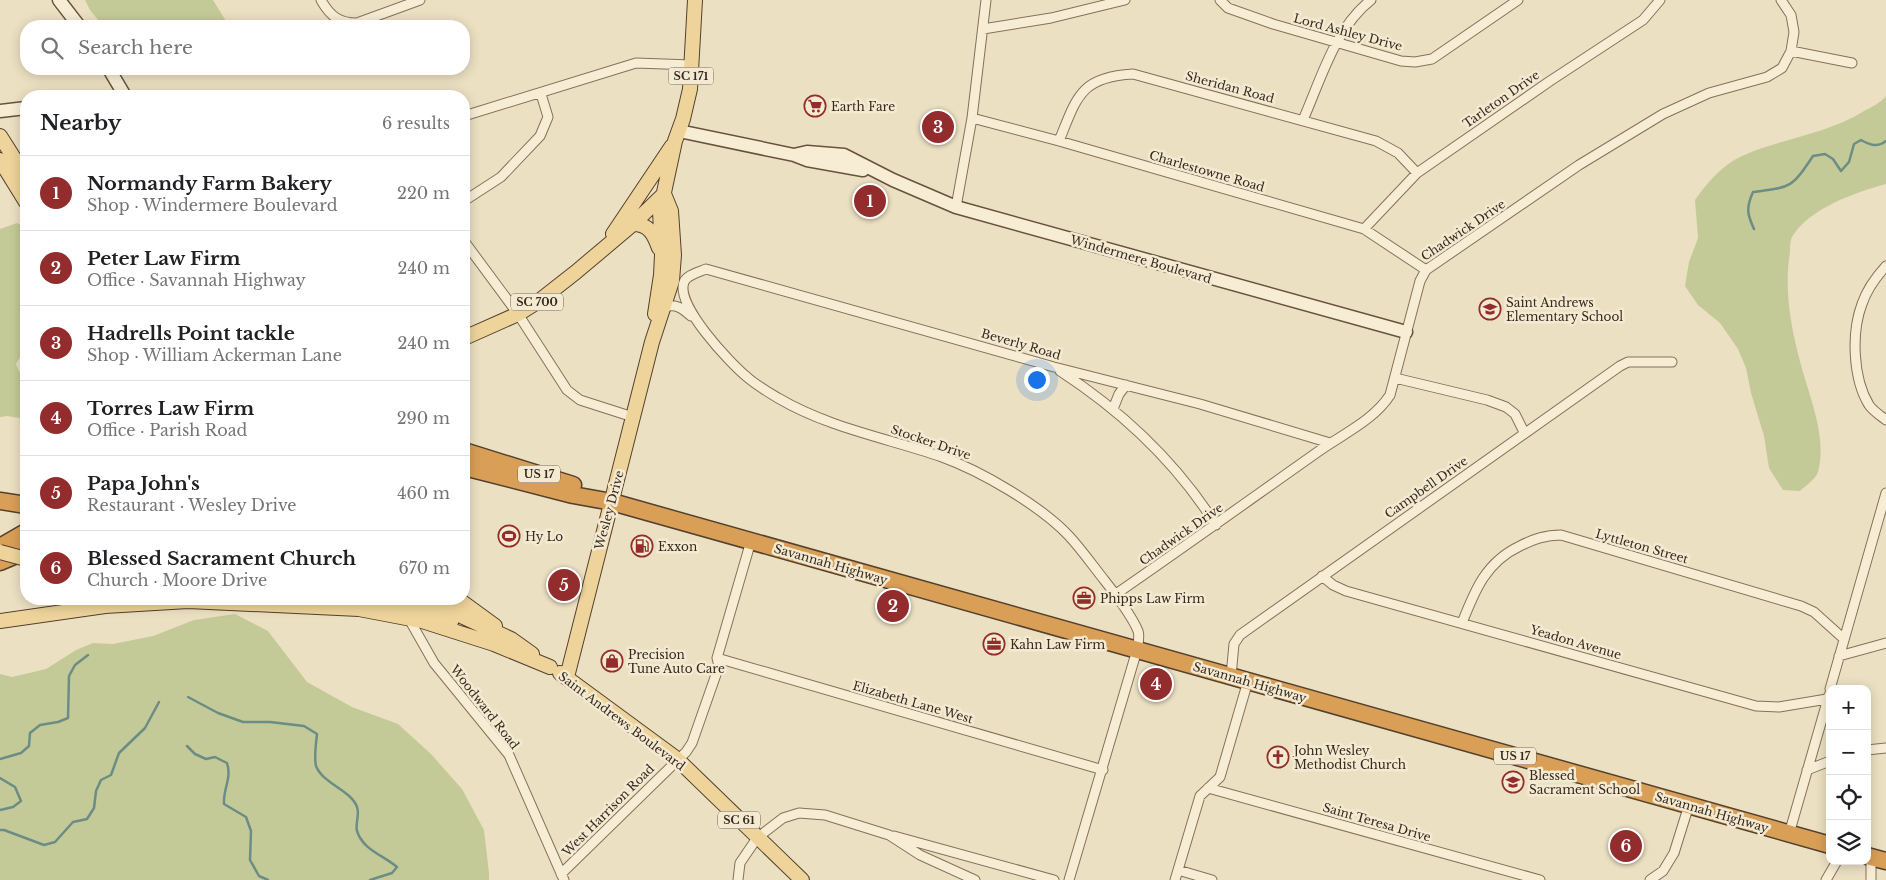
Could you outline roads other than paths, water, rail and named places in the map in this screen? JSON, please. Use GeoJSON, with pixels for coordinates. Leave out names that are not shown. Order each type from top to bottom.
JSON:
{"type":"FeatureCollection","features":[{"type":"Feature","properties":{"kind":"highway","name":"Savannah Highway"},"geometry":{"type":"LineString","coordinates":[[470,453],[579,486],[612,502]]}},
{"type":"Feature","properties":{"kind":"highway","name":"Savannah Highway"},"geometry":{"type":"LineString","coordinates":[[470,469],[573,495],[612,502],[1826,844]]}},
{"type":"Feature","properties":{"kind":"highway"},"geometry":{"type":"LineString","coordinates":[[0,501],[20,504]]}},
{"type":"Feature","properties":{"kind":"highway"},"geometry":{"type":"LineString","coordinates":[[0,547],[20,535]]}},
{"type":"Feature","properties":{"kind":"highway"},"geometry":{"type":"LineString","coordinates":[[0,562],[20,554]]}},
{"type":"Feature","properties":{"kind":"main road","name":"SC 171"},"geometry":{"type":"LineString","coordinates":[[664,194],[677,136],[687,105],[692,65],[696,0]]}},
{"type":"Feature","properties":{"kind":"main road"},"geometry":{"type":"LineString","coordinates":[[0,136],[4,159],[20,190]]}},
{"type":"Feature","properties":{"kind":"main road","name":"SC 700"},"geometry":{"type":"LineString","coordinates":[[601,250],[677,136]]}},
{"type":"Feature","properties":{"kind":"main road"},"geometry":{"type":"LineString","coordinates":[[4,159],[20,172]]}},
{"type":"Feature","properties":{"kind":"main road","name":"SC 700"},"geometry":{"type":"LineString","coordinates":[[470,335],[518,314],[576,272],[633,224],[664,194]]}},
{"type":"Feature","properties":{"kind":"main road","name":"Wesley Drive"},"geometry":{"type":"LineString","coordinates":[[652,342],[661,276],[660,211],[664,194]]}},
{"type":"Feature","properties":{"kind":"main road","name":"Wesley Drive"},"geometry":{"type":"LineString","coordinates":[[567,677],[652,342],[672,281],[674,255],[671,211],[664,194]]}},
{"type":"Feature","properties":{"kind":"main road"},"geometry":{"type":"LineString","coordinates":[[633,224],[647,226],[656,239],[662,255]]}},
{"type":"Feature","properties":{"kind":"main road"},"geometry":{"type":"LineString","coordinates":[[0,501],[20,499]]}},
{"type":"Feature","properties":{"kind":"main road"},"geometry":{"type":"LineString","coordinates":[[0,552],[20,557]]}},
{"type":"Feature","properties":{"kind":"main road","name":"Saint Andrews Boulevard"},"geometry":{"type":"LineString","coordinates":[[0,622],[122,605]]}},
{"type":"Feature","properties":{"kind":"main road","name":"Saint Andrews Boulevard"},"geometry":{"type":"LineString","coordinates":[[274,605],[359,609],[416,620],[494,644],[550,666]]}},
{"type":"Feature","properties":{"kind":"main road","name":"SC 61"},"geometry":{"type":"LineString","coordinates":[[403,605],[428,612],[454,623],[494,644]]}},
{"type":"Feature","properties":{"kind":"main road","name":"Saint Andrews Boulevard"},"geometry":{"type":"LineString","coordinates":[[437,605],[511,639],[567,677],[677,759],[802,880]]}},
{"type":"Feature","properties":{"kind":"main road","name":"SC 61"},"geometry":{"type":"LineString","coordinates":[[466,605],[511,639]]}},
{"type":"Feature","properties":{"kind":"street"},"geometry":{"type":"LineString","coordinates":[[58,0],[74,20]]}},
{"type":"Feature","properties":{"kind":"street"},"geometry":{"type":"LineString","coordinates":[[363,20],[420,0]]}},
{"type":"Feature","properties":{"kind":"street"},"geometry":{"type":"LineString","coordinates":[[956,207],[972,118],[986,0]]}},
{"type":"Feature","properties":{"kind":"street"},"geometry":{"type":"LineString","coordinates":[[983,29],[1051,18],[1125,0]]}},
{"type":"Feature","properties":{"kind":"street","name":"Lord Ashley Drive"},"geometry":{"type":"LineString","coordinates":[[1220,0],[1228,8],[1273,24],[1401,61],[1415,62],[1432,59],[1518,0]]}},
{"type":"Feature","properties":{"kind":"street"},"geometry":{"type":"LineString","coordinates":[[1303,120],[1336,42],[1360,8],[1371,0]]}},
{"type":"Feature","properties":{"kind":"street","name":"Tarleton Drive"},"geometry":{"type":"LineString","coordinates":[[1364,229],[1417,173],[1550,81],[1643,20],[1660,0]]}},
{"type":"Feature","properties":{"kind":"street"},"geometry":{"type":"LineString","coordinates":[[1781,0],[1791,15],[1794,32],[1791,51],[1852,63]]}},
{"type":"Feature","properties":{"kind":"street"},"geometry":{"type":"LineString","coordinates":[[322,1],[328,11],[340,20]]}},
{"type":"Feature","properties":{"kind":"street","name":"Chadwick Drive"},"geometry":{"type":"LineString","coordinates":[[1116,594],[1372,415],[1383,405],[1390,394],[1420,280],[1426,270],[1579,166],[1663,114],[1709,93],[1767,77],[1782,68],[1791,51]]}},
{"type":"Feature","properties":{"kind":"street"},"geometry":{"type":"LineString","coordinates":[[470,114],[542,94],[636,63],[692,65]]}},
{"type":"Feature","properties":{"kind":"street","name":"Sheridan Road"},"geometry":{"type":"LineString","coordinates":[[1059,141],[1081,93],[1094,82],[1118,75],[1133,74],[1376,141],[1398,153],[1417,173]]}},
{"type":"Feature","properties":{"kind":"street"},"geometry":{"type":"LineString","coordinates":[[113,75],[121,90]]}},
{"type":"Feature","properties":{"kind":"street"},"geometry":{"type":"LineString","coordinates":[[470,197],[500,177],[540,136],[548,117],[542,94]]}},
{"type":"Feature","properties":{"kind":"street"},"geometry":{"type":"LineString","coordinates":[[0,111],[20,109]]}},
{"type":"Feature","properties":{"kind":"street","name":"Charlestowne Road"},"geometry":{"type":"LineString","coordinates":[[972,118],[1059,141],[1364,229],[1426,270]]}},
{"type":"Feature","properties":{"kind":"street","name":"Windermere Boulevard"},"geometry":{"type":"LineString","coordinates":[[677,136],[794,155],[807,160],[880,174]]}},
{"type":"Feature","properties":{"kind":"street","name":"Windermere Boulevard"},"geometry":{"type":"LineString","coordinates":[[794,155],[807,152],[844,155],[880,174],[956,207],[1406,332]]}},
{"type":"Feature","properties":{"kind":"street"},"geometry":{"type":"LineString","coordinates":[[470,249],[518,314],[566,390],[580,400],[633,417]]}},
{"type":"Feature","properties":{"kind":"street"},"geometry":{"type":"LineString","coordinates":[[1886,266],[1873,281],[1861,305],[1856,335],[1856,368],[1860,387],[1870,407],[1886,420]]}},
{"type":"Feature","properties":{"kind":"street","name":"Stocker Drive"},"geometry":{"type":"LineString","coordinates":[[706,269],[686,278],[683,284],[683,291],[687,304],[697,321],[728,360],[747,378],[805,413],[837,425],[942,457],[977,472],[1014,494],[1069,536],[1116,594],[1138,631],[1137,650]]}},
{"type":"Feature","properties":{"kind":"street","name":"Beverly Road"},"geometry":{"type":"LineString","coordinates":[[706,269],[1054,367],[1200,404],[1330,443]]}},
{"type":"Feature","properties":{"kind":"street","name":"Stocker Drive"},"geometry":{"type":"LineString","coordinates":[[665,307],[670,305],[681,308],[697,321]]}},
{"type":"Feature","properties":{"kind":"street","name":"Campbell Drive"},"geometry":{"type":"LineString","coordinates":[[1231,676],[1234,644],[1240,635],[1524,432],[1628,362],[1672,362]]}},
{"type":"Feature","properties":{"kind":"street"},"geometry":{"type":"LineString","coordinates":[[1054,367],[1089,389],[1160,452],[1182,477],[1216,525]]}},
{"type":"Feature","properties":{"kind":"street"},"geometry":{"type":"LineString","coordinates":[[1395,378],[1487,400],[1515,414],[1524,432]]}},
{"type":"Feature","properties":{"kind":"street"},"geometry":{"type":"LineString","coordinates":[[1113,409],[1119,394],[1126,385]]}},
{"type":"Feature","properties":{"kind":"street"},"geometry":{"type":"LineString","coordinates":[[1831,685],[1886,493]]}},
{"type":"Feature","properties":{"kind":"street","name":"Lyttleton Street"},"geometry":{"type":"LineString","coordinates":[[1462,623],[1480,582],[1490,568],[1507,552],[1536,538],[1561,535],[1801,606],[1814,612],[1844,639]]}},
{"type":"Feature","properties":{"kind":"street","name":"West Harrison Road"},"geometry":{"type":"LineString","coordinates":[[562,877],[686,752],[692,743],[719,666],[717,658],[750,541]]}},
{"type":"Feature","properties":{"kind":"street","name":"Yeadon Avenue"},"geometry":{"type":"LineString","coordinates":[[1322,576],[1333,585],[1346,591],[1756,706],[1779,707],[1826,694]]}},
{"type":"Feature","properties":{"kind":"street"},"geometry":{"type":"LineString","coordinates":[[416,620],[417,636]]}},
{"type":"Feature","properties":{"kind":"street","name":"Woodward Road"},"geometry":{"type":"LineString","coordinates":[[416,620],[417,636],[434,663],[509,754],[562,877]]}},
{"type":"Feature","properties":{"kind":"street"},"geometry":{"type":"LineString","coordinates":[[1840,656],[1886,644]]}},
{"type":"Feature","properties":{"kind":"street"},"geometry":{"type":"LineString","coordinates":[[1069,880],[1137,650]]}},
{"type":"Feature","properties":{"kind":"street","name":"Elizabeth Lane West"},"geometry":{"type":"LineString","coordinates":[[717,658],[1103,770]]}},
{"type":"Feature","properties":{"kind":"street"},"geometry":{"type":"LineString","coordinates":[[1175,880],[1200,796],[1220,777],[1248,681]]}},
{"type":"Feature","properties":{"kind":"street"},"geometry":{"type":"LineString","coordinates":[[1789,834],[1826,704]]}},
{"type":"Feature","properties":{"kind":"street"},"geometry":{"type":"LineString","coordinates":[[1871,750],[1886,748]]}},
{"type":"Feature","properties":{"kind":"street"},"geometry":{"type":"LineString","coordinates":[[1807,770],[1826,763]]}},
{"type":"Feature","properties":{"kind":"street","name":"Saint Teresa Drive"},"geometry":{"type":"LineString","coordinates":[[1208,788],[1540,880]]}},
{"type":"Feature","properties":{"kind":"street"},"geometry":{"type":"LineString","coordinates":[[1650,880],[1663,870],[1674,853],[1689,806]]}},
{"type":"Feature","properties":{"kind":"street"},"geometry":{"type":"LineString","coordinates":[[738,880],[740,863],[758,838],[783,818],[799,813],[825,815],[889,835],[1054,880]]}},
{"type":"Feature","properties":{"kind":"street"},"geometry":{"type":"LineString","coordinates":[[889,835],[920,855],[975,880]]}},
{"type":"Feature","properties":{"kind":"street"},"geometry":{"type":"LineString","coordinates":[[1870,880],[1875,858]]}},
{"type":"Feature","properties":{"kind":"street"},"geometry":{"type":"LineString","coordinates":[[1826,880],[1834,865]]}},
{"type":"Feature","properties":{"kind":"street"},"geometry":{"type":"LineString","coordinates":[[1178,870],[1212,880]]}},
{"type":"Feature","properties":{"kind":"waterway"},"geometry":{"type":"LineString","coordinates":[[1754,229],[1748,211],[1753,192],[1775,189],[1789,184],[1800,175],[1813,156],[1825,154],[1833,159],[1841,171],[1849,162],[1854,144],[1861,140],[1873,145],[1886,141]]}},
{"type":"Feature","properties":{"kind":"waterway"},"geometry":{"type":"LineString","coordinates":[[0,759],[21,753],[29,746],[30,733],[40,725],[68,718],[69,676],[75,665],[88,655]]}},
{"type":"Feature","properties":{"kind":"waterway"},"geometry":{"type":"LineString","coordinates":[[188,697],[218,713],[243,722],[270,722],[304,726],[317,734],[316,766],[325,778],[354,801],[358,810],[357,831],[364,843],[397,867],[392,873],[370,880]]}},
{"type":"Feature","properties":{"kind":"waterway"},"geometry":{"type":"LineString","coordinates":[[0,830],[44,845],[55,842],[73,822],[87,819],[94,808],[96,791],[101,780],[111,775],[119,753],[145,728],[159,702]]}},
{"type":"Feature","properties":{"kind":"waterway"},"geometry":{"type":"LineString","coordinates":[[187,746],[195,754],[206,759],[215,757],[227,763],[228,779],[224,804],[246,817],[251,831],[250,860],[259,876],[268,880]]}},
{"type":"Feature","properties":{"kind":"waterway"},"geometry":{"type":"LineString","coordinates":[[0,778],[15,787],[21,801],[13,807],[0,810]]}},
{"type":"Feature","properties":{"kind":"place","name":"Earth Fare"},"geometry":{"type":"Point","coordinates":[815,106]}},
{"type":"Feature","properties":{"kind":"place","name":"Hadrells Point tackle"},"geometry":{"type":"Point","coordinates":[938,127]}},
{"type":"Feature","properties":{"kind":"place","name":"Normandy Farm Bakery"},"geometry":{"type":"Point","coordinates":[870,201]}},
{"type":"Feature","properties":{"kind":"place","name":"Saint Andrews Elementary School"},"geometry":{"type":"Point","coordinates":[1490,309]}},
{"type":"Feature","properties":{"kind":"place","name":"Hy Lo"},"geometry":{"type":"Point","coordinates":[509,536]}},
{"type":"Feature","properties":{"kind":"place","name":"Exxon"},"geometry":{"type":"Point","coordinates":[642,546]}},
{"type":"Feature","properties":{"kind":"place","name":"Papa John's"},"geometry":{"type":"Point","coordinates":[564,585]}},
{"type":"Feature","properties":{"kind":"place","name":"Phipps Law Firm"},"geometry":{"type":"Point","coordinates":[1084,598]}},
{"type":"Feature","properties":{"kind":"place","name":"Peter Law Firm"},"geometry":{"type":"Point","coordinates":[893,606]}},
{"type":"Feature","properties":{"kind":"place","name":"Kahn Law Firm"},"geometry":{"type":"Point","coordinates":[994,644]}},
{"type":"Feature","properties":{"kind":"place","name":"Precision Tune Auto Care"},"geometry":{"type":"Point","coordinates":[612,661]}},
{"type":"Feature","properties":{"kind":"place","name":"Torres Law Firm"},"geometry":{"type":"Point","coordinates":[1156,684]}},
{"type":"Feature","properties":{"kind":"place","name":"John Wesley Methodist Church"},"geometry":{"type":"Point","coordinates":[1278,757]}},
{"type":"Feature","properties":{"kind":"place","name":"Blessed Sacrament School"},"geometry":{"type":"Point","coordinates":[1513,782]}},
{"type":"Feature","properties":{"kind":"place","name":"Blessed Sacrament Church"},"geometry":{"type":"Point","coordinates":[1626,846]}}]}
